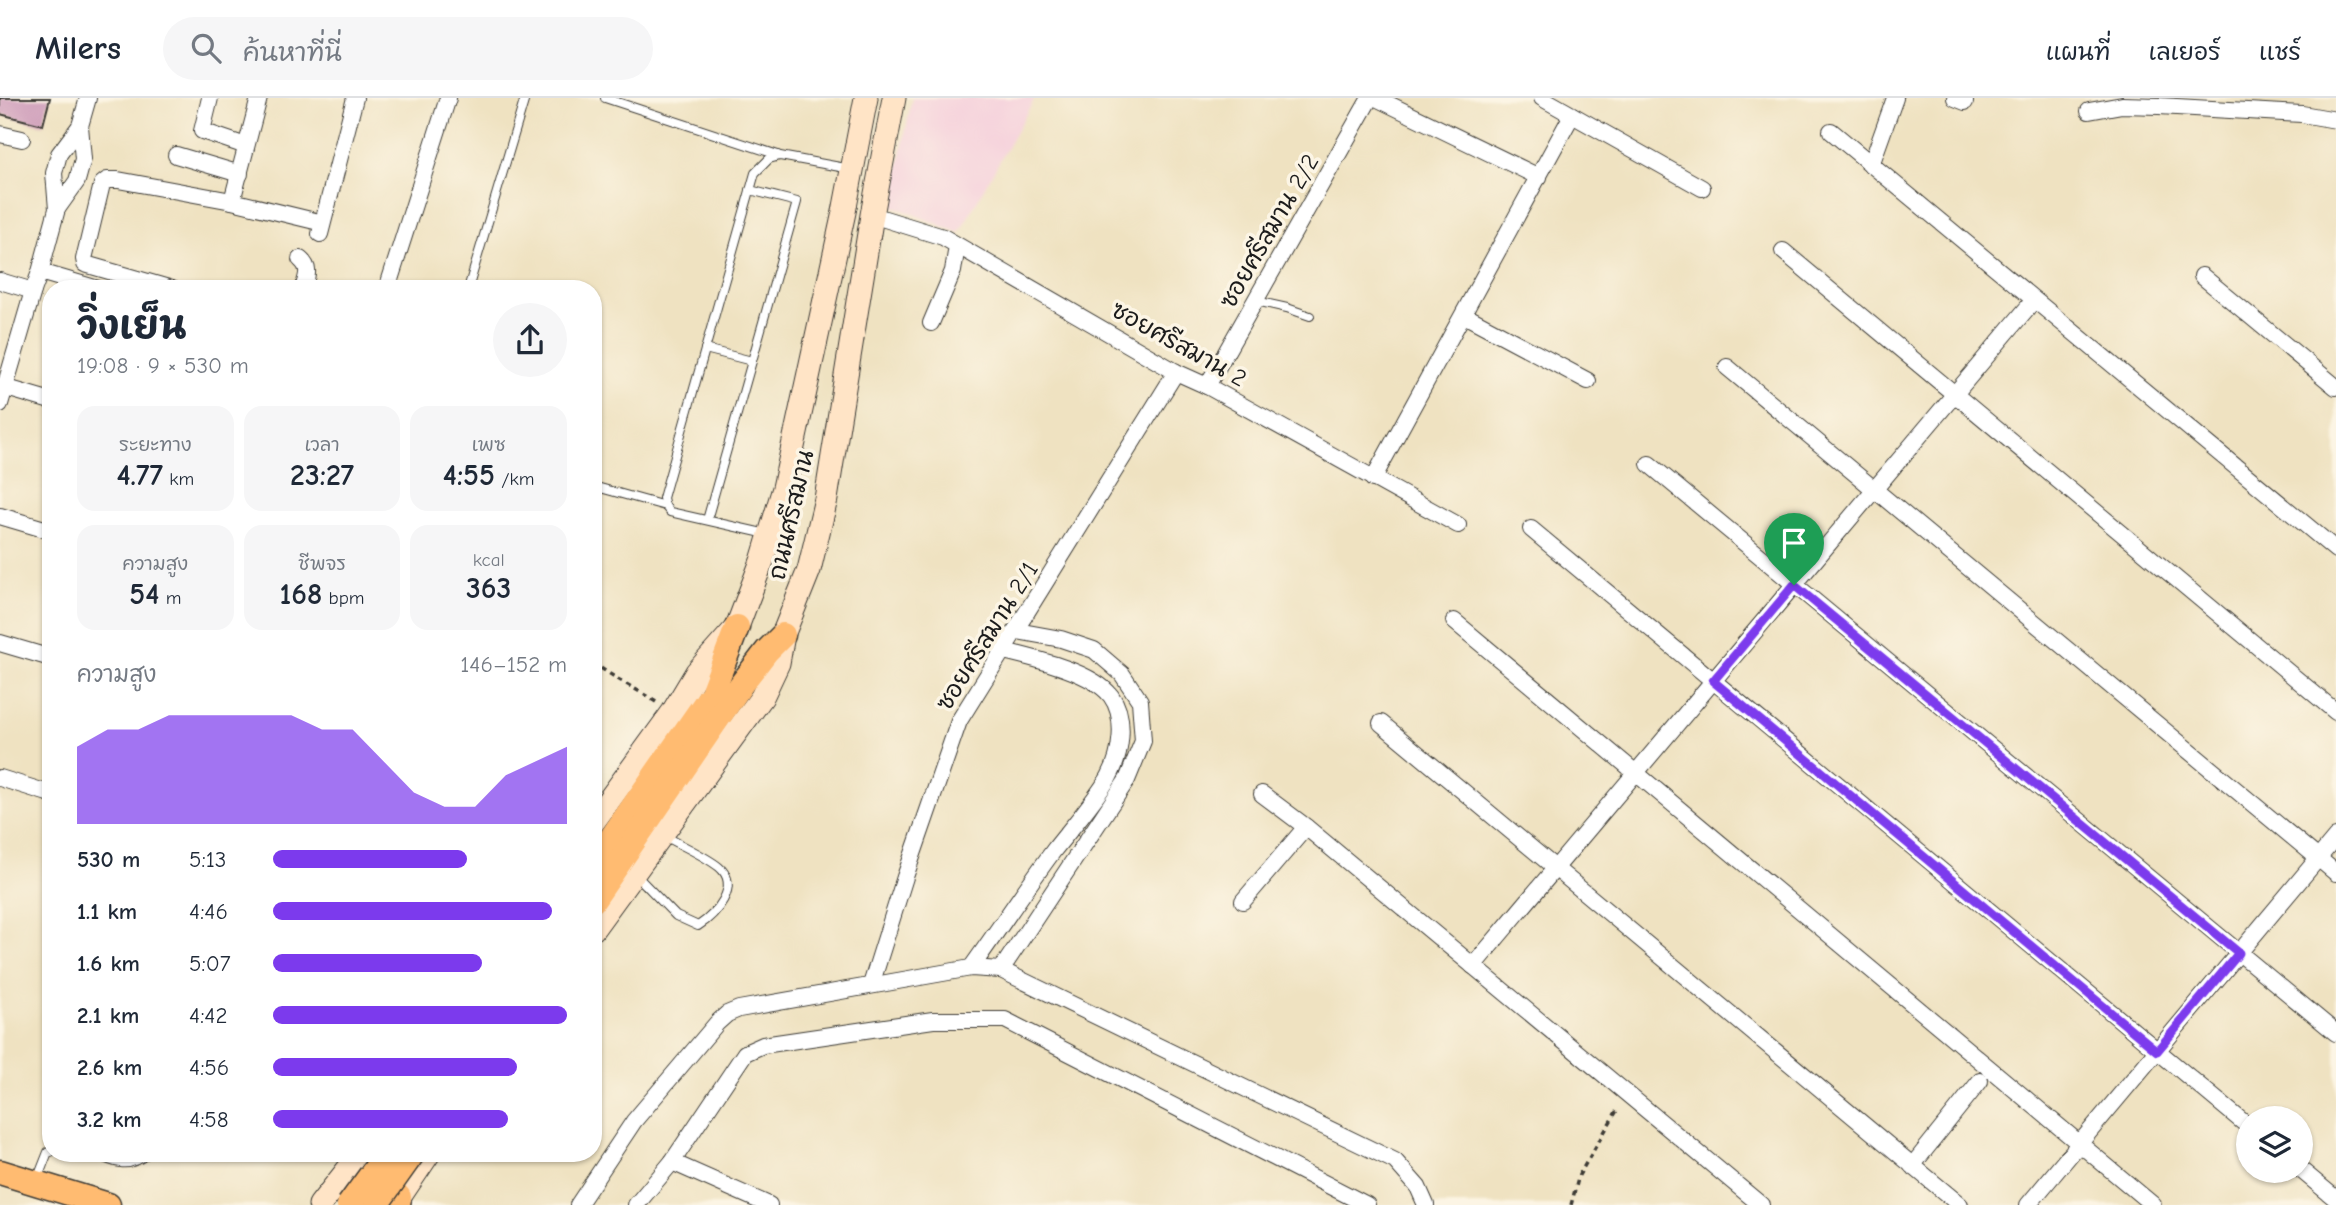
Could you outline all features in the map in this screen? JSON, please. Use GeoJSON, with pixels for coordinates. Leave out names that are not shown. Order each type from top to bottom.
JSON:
{"type":"FeatureCollection","features":[{"type":"Feature","properties":{"kind":"main road","name":"ถนนศรีสมาน"},"geometry":{"type":"LineString","coordinates":[[602,810],[673,712],[697,672],[737,627],[784,488],[866,98]]}},
{"type":"Feature","properties":{"kind":"main road","name":"ถนนศรีสมาน"},"geometry":{"type":"LineString","coordinates":[[602,917],[762,697],[778,663],[783,635],[809,570],[826,499],[872,215],[894,98]]}},
{"type":"Feature","properties":{"kind":"main road"},"geometry":{"type":"LineString","coordinates":[[602,851],[712,693],[737,627]]}},
{"type":"Feature","properties":{"kind":"main road"},"geometry":{"type":"LineString","coordinates":[[602,888],[743,682],[783,635]]}},
{"type":"Feature","properties":{"kind":"main road"},"geometry":{"type":"LineString","coordinates":[[320,1205],[354,1162]]}},
{"type":"Feature","properties":{"kind":"main road"},"geometry":{"type":"LineString","coordinates":[[349,1205],[380,1162]]}},
{"type":"Feature","properties":{"kind":"main road"},"geometry":{"type":"LineString","coordinates":[[381,1162],[389,1170],[407,1171],[416,1162]]}},
{"type":"Feature","properties":{"kind":"main road"},"geometry":{"type":"LineString","coordinates":[[391,1203],[418,1162]]}},
{"type":"Feature","properties":{"kind":"main road"},"geometry":{"type":"LineString","coordinates":[[0,1172],[108,1205]]}},
{"type":"Feature","properties":{"kind":"street"},"geometry":{"type":"LineString","coordinates":[[0,404],[2,387],[40,272],[57,209],[54,173],[59,154],[80,125],[88,98]]}},
{"type":"Feature","properties":{"kind":"street"},"geometry":{"type":"LineString","coordinates":[[210,98],[202,131],[246,146]]}},
{"type":"Feature","properties":{"kind":"street"},"geometry":{"type":"LineString","coordinates":[[232,201],[259,98]]}},
{"type":"Feature","properties":{"kind":"street"},"geometry":{"type":"LineString","coordinates":[[141,280],[85,264],[102,184],[107,180],[118,180],[232,201],[319,228],[355,98]]}},
{"type":"Feature","properties":{"kind":"street"},"geometry":{"type":"LineString","coordinates":[[390,280],[448,98]]}},
{"type":"Feature","properties":{"kind":"street","name":"ซอยศรีสมาน 2/2"},"geometry":{"type":"LineString","coordinates":[[1207,386],[1370,98]]}},
{"type":"Feature","properties":{"kind":"street"},"geometry":{"type":"LineString","coordinates":[[1376,98],[1539,177]]}},
{"type":"Feature","properties":{"kind":"street"},"geometry":{"type":"LineString","coordinates":[[1542,98],[1702,188]]}},
{"type":"Feature","properties":{"kind":"street"},"geometry":{"type":"LineString","coordinates":[[1871,165],[1895,98]]}},
{"type":"Feature","properties":{"kind":"street"},"geometry":{"type":"LineString","coordinates":[[2089,111],[2159,102],[2302,114],[2336,120]]}},
{"type":"Feature","properties":{"kind":"street"},"geometry":{"type":"LineString","coordinates":[[1373,479],[1572,115]]}},
{"type":"Feature","properties":{"kind":"street"},"geometry":{"type":"LineString","coordinates":[[57,209],[77,181],[83,159],[80,125]]}},
{"type":"Feature","properties":{"kind":"street"},"geometry":{"type":"LineString","coordinates":[[1831,131],[2336,550]]}},
{"type":"Feature","properties":{"kind":"street"},"geometry":{"type":"LineString","coordinates":[[0,134],[22,138]]}},
{"type":"Feature","properties":{"kind":"street"},"geometry":{"type":"LineString","coordinates":[[176,155],[240,174]]}},
{"type":"Feature","properties":{"kind":"street","name":"ซอยศรีสมาน 2"},"geometry":{"type":"LineString","coordinates":[[872,215],[943,237],[1177,372],[1458,525]]}},
{"type":"Feature","properties":{"kind":"street"},"geometry":{"type":"LineString","coordinates":[[931,323],[953,271],[957,246]]}},
{"type":"Feature","properties":{"kind":"street"},"geometry":{"type":"LineString","coordinates":[[1783,251],[2336,712]]}},
{"type":"Feature","properties":{"kind":"street"},"geometry":{"type":"LineString","coordinates":[[300,259],[305,263],[308,272],[306,280]]}},
{"type":"Feature","properties":{"kind":"street"},"geometry":{"type":"LineString","coordinates":[[40,272],[67,280]]}},
{"type":"Feature","properties":{"kind":"street"},"geometry":{"type":"LineString","coordinates":[[2202,276],[2336,387]]}},
{"type":"Feature","properties":{"kind":"street"},"geometry":{"type":"LineString","coordinates":[[0,281],[33,290]]}},
{"type":"Feature","properties":{"kind":"street"},"geometry":{"type":"LineString","coordinates":[[1474,966],[2034,300]]}},
{"type":"Feature","properties":{"kind":"street"},"geometry":{"type":"LineString","coordinates":[[1464,315],[1588,381]]}},
{"type":"Feature","properties":{"kind":"street"},"geometry":{"type":"LineString","coordinates":[[1727,367],[2336,873]]}},
{"type":"Feature","properties":{"kind":"street","name":"ซอยศรีสมาน 2/1"},"geometry":{"type":"LineString","coordinates":[[872,985],[905,877],[959,721],[1177,372]]}},
{"type":"Feature","properties":{"kind":"street"},"geometry":{"type":"LineString","coordinates":[[2,387],[42,398]]}},
{"type":"Feature","properties":{"kind":"street"},"geometry":{"type":"LineString","coordinates":[[1649,464],[2336,1033]]}},
{"type":"Feature","properties":{"kind":"street"},"geometry":{"type":"LineString","coordinates":[[0,516],[42,528]]}},
{"type":"Feature","properties":{"kind":"street"},"geometry":{"type":"LineString","coordinates":[[1531,530],[2236,1116]]}},
{"type":"Feature","properties":{"kind":"street"},"geometry":{"type":"LineString","coordinates":[[1454,621],[2154,1205]]}},
{"type":"Feature","properties":{"kind":"street"},"geometry":{"type":"LineString","coordinates":[[1001,970],[1127,780],[1143,741],[1140,701],[1122,674],[1094,650],[1061,639],[1017,631]]}},
{"type":"Feature","properties":{"kind":"street"},"geometry":{"type":"LineString","coordinates":[[0,643],[42,655]]}},
{"type":"Feature","properties":{"kind":"street"},"geometry":{"type":"LineString","coordinates":[[971,968],[1033,878],[1109,777],[1120,746],[1119,713],[1110,695],[1098,685],[1056,664],[1004,651]]}},
{"type":"Feature","properties":{"kind":"street"},"geometry":{"type":"LineString","coordinates":[[1381,723],[1960,1205]]}},
{"type":"Feature","properties":{"kind":"street"},"geometry":{"type":"LineString","coordinates":[[0,778],[42,791]]}},
{"type":"Feature","properties":{"kind":"street"},"geometry":{"type":"LineString","coordinates":[[1096,794],[1111,805]]}},
{"type":"Feature","properties":{"kind":"street"},"geometry":{"type":"LineString","coordinates":[[1262,794],[1306,827],[1761,1205]]}},
{"type":"Feature","properties":{"kind":"street"},"geometry":{"type":"LineString","coordinates":[[1243,901],[1306,827]]}},
{"type":"Feature","properties":{"kind":"street"},"geometry":{"type":"LineString","coordinates":[[2028,1205],[2336,837]]}},
{"type":"Feature","properties":{"kind":"street"},"geometry":{"type":"LineString","coordinates":[[578,1205],[634,1121],[727,1014],[739,1009],[971,968],[1001,970],[1395,1161],[1418,1187],[1426,1205]]}},
{"type":"Feature","properties":{"kind":"street"},"geometry":{"type":"LineString","coordinates":[[642,1203],[745,1053],[763,1045],[933,1020],[1005,1020],[1367,1205]]}},
{"type":"Feature","properties":{"kind":"street"},"geometry":{"type":"LineString","coordinates":[[1912,1166],[1980,1081]]}},
{"type":"Feature","properties":{"kind":"street"},"geometry":{"type":"LineString","coordinates":[[672,1162],[769,1205]]}},
{"type":"Feature","properties":{"kind":"street"},"geometry":{"type":"LineString","coordinates":[[2313,1180],[2336,1199]]}},
{"type":"Feature","properties":{"kind":"lane"},"geometry":{"type":"LineString","coordinates":[[471,280],[525,98]]}},
{"type":"Feature","properties":{"kind":"lane"},"geometry":{"type":"LineString","coordinates":[[604,98],[780,156],[852,169]]}},
{"type":"Feature","properties":{"kind":"lane"},"geometry":{"type":"LineString","coordinates":[[770,534],[670,512],[663,498],[755,173],[760,165],[780,156]]}},
{"type":"Feature","properties":{"kind":"lane"},"geometry":{"type":"LineString","coordinates":[[706,520],[797,202],[750,190]]}},
{"type":"Feature","properties":{"kind":"lane"},"geometry":{"type":"LineString","coordinates":[[1255,301],[1310,316]]}},
{"type":"Feature","properties":{"kind":"lane"},"geometry":{"type":"LineString","coordinates":[[705,349],[752,361]]}},
{"type":"Feature","properties":{"kind":"lane"},"geometry":{"type":"LineString","coordinates":[[602,488],[665,506]]}},
{"type":"Feature","properties":{"kind":"lane"},"geometry":{"type":"LineString","coordinates":[[634,874],[676,916],[698,926],[719,908],[726,896],[727,881],[721,868],[662,835]]}},
{"type":"Feature","properties":{"kind":"lane"},"geometry":{"type":"LineString","coordinates":[[35,1183],[44,1162]]}},
{"type":"Feature","properties":{"kind":"lane"},"geometry":{"type":"LineString","coordinates":[[111,1162],[131,1162]]}},
{"type":"Feature","properties":{"kind":"path"},"geometry":{"type":"LineString","coordinates":[[602,669],[673,712]]}},
{"type":"Feature","properties":{"kind":"path"},"geometry":{"type":"LineString","coordinates":[[1572,1205],[1579,1175],[1626,1094]]}},
{"type":"Feature","properties":{"kind":"shaded area"},"geometry":{"type":"Polygon","coordinates":[[[912,98],[1035,98],[959,233],[891,205],[912,98]]]}},
{"type":"Feature","properties":{"kind":"building"},"geometry":{"type":"Polygon","coordinates":[[[0,98],[50,98],[43,125],[0,114],[0,98]]]}},
{"type":"Feature","properties":{"kind":"route"},"geometry":{"type":"LineString","coordinates":[[1794,585],[2239,953],[2157,1051],[1713,681],[1794,585]]}}]}
